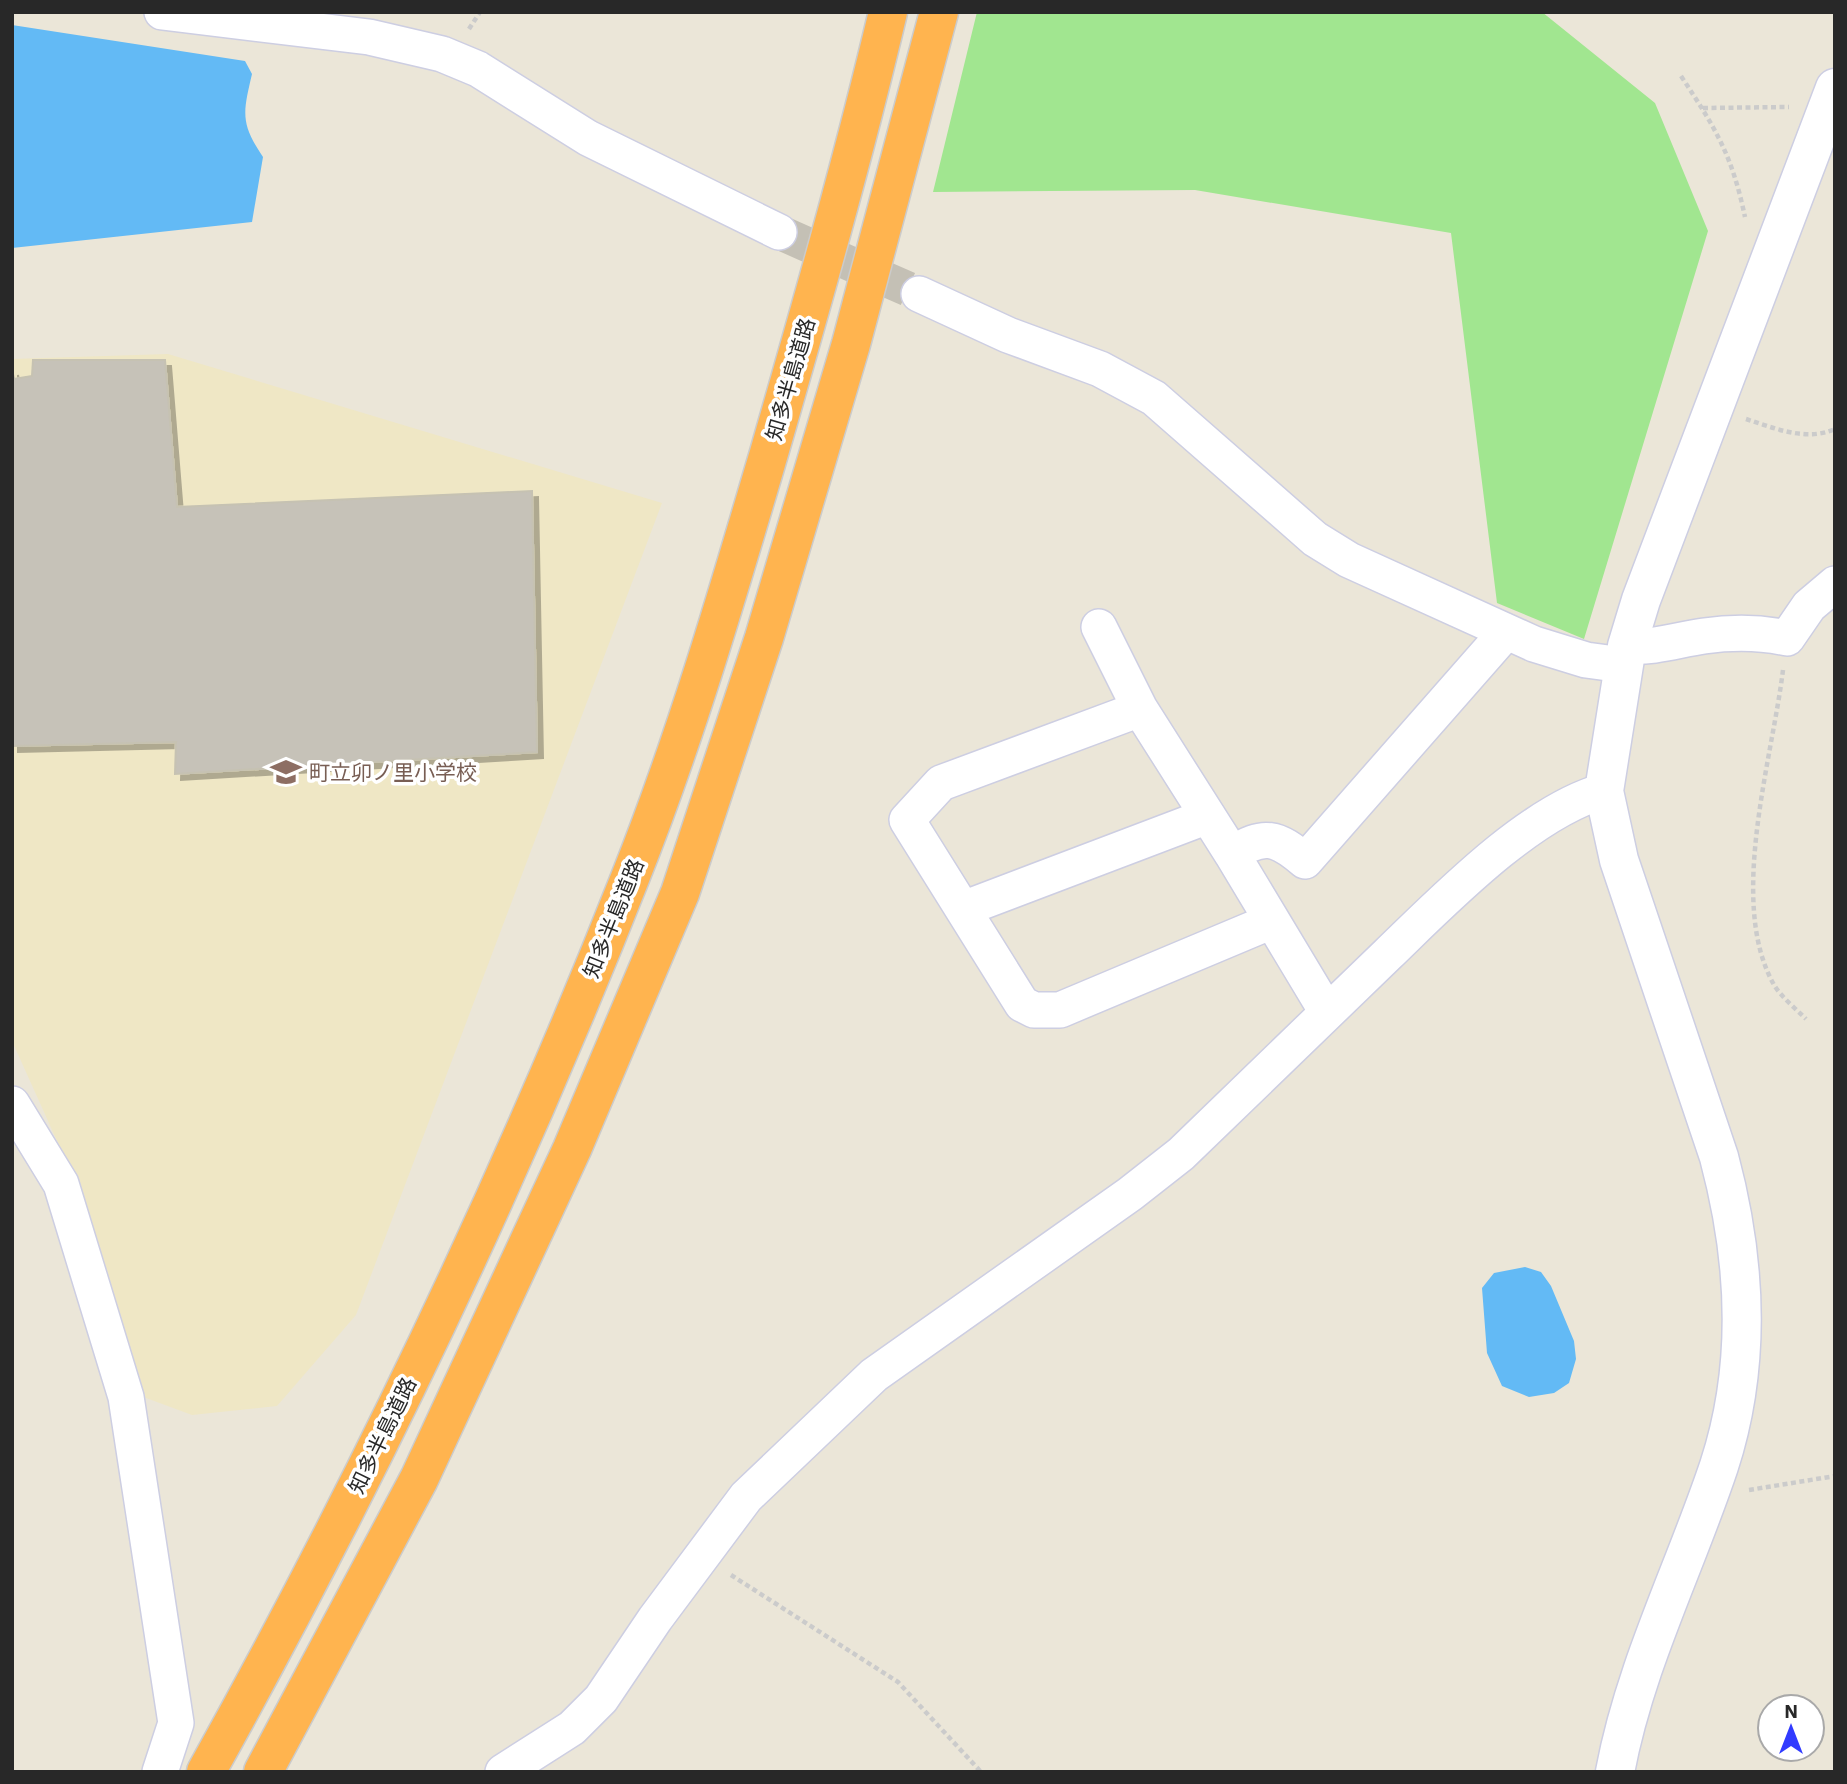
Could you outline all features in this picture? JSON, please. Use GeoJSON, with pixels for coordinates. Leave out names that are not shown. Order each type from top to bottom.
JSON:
{"type":"FeatureCollection","features":[{"type":"Feature","properties":{"kind":"highway","name":"知多半島道路"},"geometry":{"type":"LineString","coordinates":[[206,1772],[372,1460],[523,1133],[632,875],[719,624],[804,332],[888,12]]}},
{"type":"Feature","properties":{"kind":"highway"},"geometry":{"type":"LineString","coordinates":[[263,1772],[419,1479],[572,1149],[680,893],[764,638],[851,344],[939,12]]}},
{"type":"Feature","properties":{"kind":"street"},"geometry":{"type":"LineString","coordinates":[[162,12],[369,37],[442,54],[478,69],[588,138],[779,232]]}},
{"type":"Feature","properties":{"kind":"street"},"geometry":{"type":"LineString","coordinates":[[1615,1772],[1634,1692],[1713,1482],[1735,1393],[1742,1337],[1741,1271],[1732,1206],[1719,1157],[1619,860],[1604,791],[1625,655],[1661,544],[1829,102]]}},
{"type":"Feature","properties":{"kind":"street"},"geometry":{"type":"LineString","coordinates":[[919,295],[1008,335],[1128,382],[1178,416],[1315,539],[1349,560],[1506,632],[1586,660],[1625,655],[1651,647],[1733,633],[1762,633],[1787,638],[1810,606],[1835,584]]}},
{"type":"Feature","properties":{"kind":"street"},"geometry":{"type":"LineString","coordinates":[[1099,627],[1140,709],[1232,854],[1327,1012]]}},
{"type":"Feature","properties":{"kind":"street"},"geometry":{"type":"LineString","coordinates":[[1232,854],[1250,842],[1266,839],[1286,845],[1305,861],[1506,632]]}},
{"type":"Feature","properties":{"kind":"street"},"geometry":{"type":"LineString","coordinates":[[1140,709],[941,783],[907,820],[1022,1004],[1046,1012],[1060,1010],[1272,921]]}},
{"type":"Feature","properties":{"kind":"street"},"geometry":{"type":"LineString","coordinates":[[503,1772],[572,1728],[601,1699],[746,1497],[874,1375],[1130,1195],[1181,1154],[1484,865],[1557,810],[1575,799],[1604,791]]}},
{"type":"Feature","properties":{"kind":"street"},"geometry":{"type":"LineString","coordinates":[[963,909],[1208,816]]}},
{"type":"Feature","properties":{"kind":"street"},"geometry":{"type":"LineString","coordinates":[[12,1104],[61,1184],[126,1397],[176,1723],[160,1772]]}},
{"type":"Feature","properties":{"kind":"path"},"geometry":{"type":"LineString","coordinates":[[1681,76],[1720,135],[1737,179],[1747,226],[1774,246]]}},
{"type":"Feature","properties":{"kind":"path"},"geometry":{"type":"LineString","coordinates":[[1702,108],[1790,107],[1829,102]]}},
{"type":"Feature","properties":{"kind":"path"},"geometry":{"type":"LineString","coordinates":[[1712,408],[1780,430],[1807,435],[1835,429]]}},
{"type":"Feature","properties":{"kind":"path"},"geometry":{"type":"LineString","coordinates":[[1787,638],[1754,860],[1752,900],[1761,954],[1774,985],[1806,1019]]}},
{"type":"Feature","properties":{"kind":"path"},"geometry":{"type":"LineString","coordinates":[[1713,1482],[1749,1490],[1835,1476]]}},
{"type":"Feature","properties":{"kind":"path"},"geometry":{"type":"LineString","coordinates":[[702,1557],[898,1682],[981,1772]]}},
{"type":"Feature","properties":{"kind":"shaded area","name":"町立卯ノ里小学校"},"geometry":{"type":"Polygon","coordinates":[[[168,354],[662,503],[356,1315],[277,1406],[192,1415],[138,1395],[80,1192],[12,1041],[12,359],[168,354]]]}},
{"type":"Feature","properties":{"kind":"green space"},"geometry":{"type":"Polygon","coordinates":[[[977,12],[1542,12],[1655,103],[1708,231],[1584,639],[1497,603],[1451,233],[1195,190],[933,192],[977,12]]]}},
{"type":"Feature","properties":{"kind":"water"},"geometry":{"type":"Polygon","coordinates":[[[12,25],[245,61],[252,74],[245,108],[247,126],[263,157],[252,222],[12,248],[12,25]]]}},
{"type":"Feature","properties":{"kind":"water"},"geometry":{"type":"Polygon","coordinates":[[[1525,1267],[1541,1272],[1551,1286],[1574,1341],[1576,1359],[1569,1383],[1554,1393],[1529,1397],[1502,1386],[1487,1353],[1482,1288],[1494,1273],[1525,1267]]]}},
{"type":"Feature","properties":{"kind":"building","name":"町立卯ノ里小学校"},"geometry":{"type":"Polygon","coordinates":[[[33,360],[165,360],[177,507],[532,491],[537,752],[175,774],[176,742],[12,746],[12,369],[14,379],[32,376],[33,360]]]}},
{"type":"Feature","properties":{"kind":"tunnel"},"geometry":{"type":"LineString","coordinates":[[779,232],[919,294]]}},
{"type":"Feature","properties":{"kind":"place","name":"町立卯ノ里小学校"},"geometry":{"type":"Point","coordinates":[286,772]}}]}
